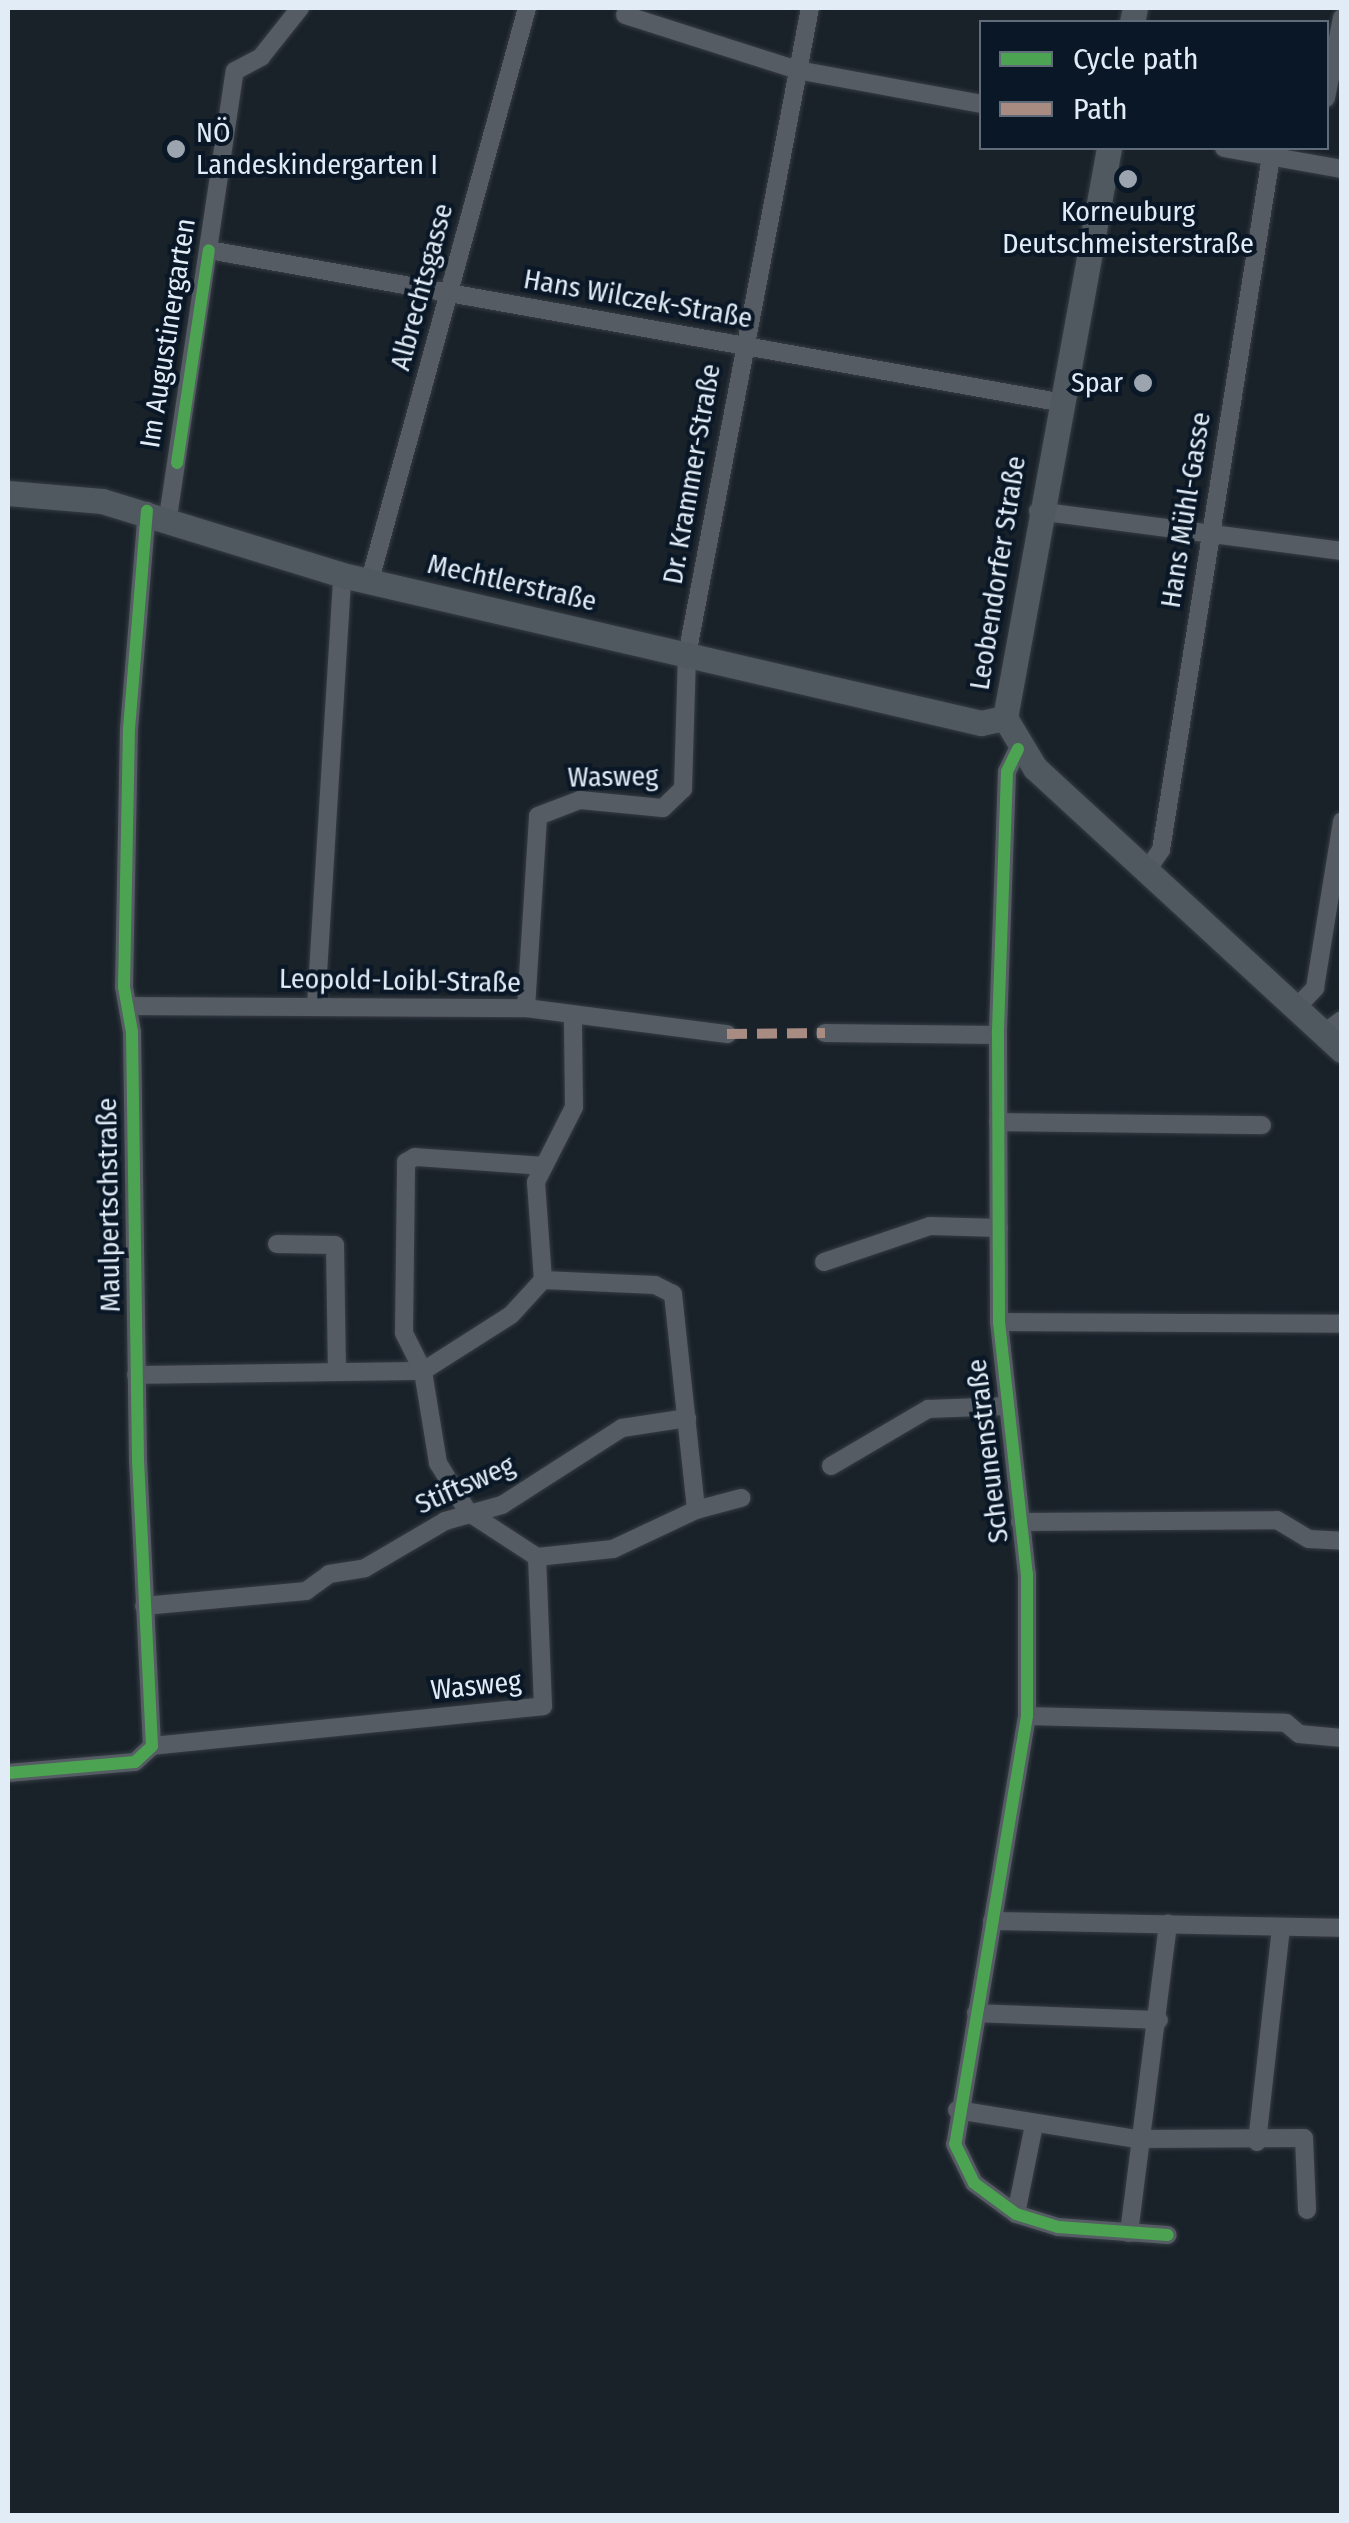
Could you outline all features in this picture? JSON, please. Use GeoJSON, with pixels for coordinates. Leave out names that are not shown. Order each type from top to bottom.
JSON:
{"type":"FeatureCollection","features":[{"type":"Feature","properties":{"kind":"main road","name":"Leobendorfer Straße"},"geometry":{"type":"LineString","coordinates":[[1109,150],[1058,402],[1004,718],[1018,750],[1296,1008],[1336,1034]]}},
{"type":"Feature","properties":{"kind":"main road","name":"Mechtlerstraße"},"geometry":{"type":"LineString","coordinates":[[8,493],[157,514],[342,575],[980,723],[1004,718]]}},
{"type":"Feature","properties":{"kind":"street","name":"Im Augustinergarten"},"geometry":{"type":"LineString","coordinates":[[157,514],[176,464],[235,70],[261,57],[300,8]]}},
{"type":"Feature","properties":{"kind":"street","name":"Albrechtsgasse"},"geometry":{"type":"LineString","coordinates":[[370,580],[528,8]]}},
{"type":"Feature","properties":{"kind":"street","name":"Dr. Krammer-Straße"},"geometry":{"type":"LineString","coordinates":[[687,655],[810,8]]}},
{"type":"Feature","properties":{"kind":"street"},"geometry":{"type":"LineString","coordinates":[[625,15],[797,70],[979,103]]}},
{"type":"Feature","properties":{"kind":"street"},"geometry":{"type":"LineString","coordinates":[[1329,83],[1342,18]]}},
{"type":"Feature","properties":{"kind":"street"},"geometry":{"type":"LineString","coordinates":[[1236,150],[1271,156],[1316,155],[1342,169]]}},
{"type":"Feature","properties":{"kind":"street","name":"Hans Mühl-Gasse"},"geometry":{"type":"LineString","coordinates":[[1148,869],[1161,850],[1271,156]]}},
{"type":"Feature","properties":{"kind":"street","name":"Hans Wilczek-Straße"},"geometry":{"type":"LineString","coordinates":[[209,250],[1058,402]]}},
{"type":"Feature","properties":{"kind":"street"},"geometry":{"type":"LineString","coordinates":[[1038,511],[1342,551]]}},
{"type":"Feature","properties":{"kind":"street","name":"Maulpertschstraße"},"geometry":{"type":"LineString","coordinates":[[152,1746],[136,1375],[129,1006],[124,988],[129,729],[157,514]]}},
{"type":"Feature","properties":{"kind":"street"},"geometry":{"type":"LineString","coordinates":[[316,1006],[342,575]]}},
{"type":"Feature","properties":{"kind":"street","name":"Wasweg"},"geometry":{"type":"LineString","coordinates":[[526,1008],[536,820],[569,801],[662,808],[677,800],[683,789],[687,655]]}},
{"type":"Feature","properties":{"kind":"street","name":"Scheunenstraße"},"geometry":{"type":"LineString","coordinates":[[1016,2214],[974,2183],[956,2144],[957,2110],[1026,1716],[1028,1574],[998,1322],[998,1035],[1007,772],[1018,750]]}},
{"type":"Feature","properties":{"kind":"street"},"geometry":{"type":"LineString","coordinates":[[1296,1008],[1315,988],[1342,821]]}},
{"type":"Feature","properties":{"kind":"street","name":"Leopold-Loibl-Straße"},"geometry":{"type":"LineString","coordinates":[[129,1006],[526,1008],[573,1019],[727,1034]]}},
{"type":"Feature","properties":{"kind":"street"},"geometry":{"type":"LineString","coordinates":[[136,1375],[423,1371],[511,1314],[543,1280],[536,1182],[574,1106],[573,1019]]}},
{"type":"Feature","properties":{"kind":"street"},"geometry":{"type":"LineString","coordinates":[[825,1033],[998,1035]]}},
{"type":"Feature","properties":{"kind":"street"},"geometry":{"type":"LineString","coordinates":[[998,1122],[1262,1125]]}},
{"type":"Feature","properties":{"kind":"street"},"geometry":{"type":"LineString","coordinates":[[543,1166],[415,1157],[406,1162],[404,1333],[423,1371],[433,1450],[468,1512],[536,1556],[632,1543],[696,1510],[742,1498]]}},
{"type":"Feature","properties":{"kind":"street"},"geometry":{"type":"LineString","coordinates":[[824,1262],[930,1226],[1000,1228]]}},
{"type":"Feature","properties":{"kind":"street"},"geometry":{"type":"LineString","coordinates":[[277,1244],[335,1245],[338,1372]]}},
{"type":"Feature","properties":{"kind":"street"},"geometry":{"type":"LineString","coordinates":[[543,1280],[655,1285],[672,1294],[696,1510]]}},
{"type":"Feature","properties":{"kind":"street"},"geometry":{"type":"LineString","coordinates":[[998,1322],[1342,1324]]}},
{"type":"Feature","properties":{"kind":"street"},"geometry":{"type":"LineString","coordinates":[[831,1466],[928,1409],[1006,1406]]}},
{"type":"Feature","properties":{"kind":"street","name":"Stiftsweg"},"geometry":{"type":"LineString","coordinates":[[144,1606],[306,1591],[329,1574],[365,1568],[468,1512],[502,1504],[622,1428],[687,1418]]}},
{"type":"Feature","properties":{"kind":"street"},"geometry":{"type":"LineString","coordinates":[[1020,1522],[1278,1520],[1309,1540],[1342,1541]]}},
{"type":"Feature","properties":{"kind":"street","name":"Wasweg"},"geometry":{"type":"LineString","coordinates":[[152,1746],[543,1706],[536,1556]]}},
{"type":"Feature","properties":{"kind":"street"},"geometry":{"type":"LineString","coordinates":[[1026,1716],[1286,1723],[1299,1734],[1342,1738]]}},
{"type":"Feature","properties":{"kind":"street"},"geometry":{"type":"LineString","coordinates":[[8,1773],[135,1762],[152,1746]]}},
{"type":"Feature","properties":{"kind":"street"},"geometry":{"type":"LineString","coordinates":[[992,1921],[1342,1928]]}},
{"type":"Feature","properties":{"kind":"street"},"geometry":{"type":"LineString","coordinates":[[1129,2234],[1136,2139],[1159,2020],[1168,1923]]}},
{"type":"Feature","properties":{"kind":"street"},"geometry":{"type":"LineString","coordinates":[[1258,2142],[1281,1927]]}},
{"type":"Feature","properties":{"kind":"street"},"geometry":{"type":"LineString","coordinates":[[976,2013],[1159,2020]]}},
{"type":"Feature","properties":{"kind":"street"},"geometry":{"type":"LineString","coordinates":[[957,2110],[1136,2139],[1258,2142],[1304,2138],[1307,2210]]}},
{"type":"Feature","properties":{"kind":"street"},"geometry":{"type":"LineString","coordinates":[[1034,2125],[1016,2214],[1058,2227],[1168,2235]]}},
{"type":"Feature","properties":{"kind":"marked path"},"geometry":{"type":"LineString","coordinates":[[727,1034],[825,1033]]}},
{"type":"Feature","properties":{"kind":"cycle path"},"geometry":{"type":"LineString","coordinates":[[177,463],[209,250]]}},
{"type":"Feature","properties":{"kind":"cycle path"},"geometry":{"type":"LineString","coordinates":[[8,1773],[135,1762],[152,1746],[138,1461],[132,1032],[124,987],[129,729],[147,511]]}},
{"type":"Feature","properties":{"kind":"cycle path"},"geometry":{"type":"LineString","coordinates":[[1018,749],[1007,772],[998,1035],[999,1322],[1027,1574],[1027,1716],[955,2144],[974,2183],[1016,2214],[1058,2227],[1168,2235]]}},
{"type":"Feature","properties":{"kind":"place","name":"NÖ Landeskindergarten I"},"geometry":{"type":"Point","coordinates":[176,149]}},
{"type":"Feature","properties":{"kind":"place","name":"Korneuburg Deutschmeisterstraße"},"geometry":{"type":"Point","coordinates":[1128,179]}},
{"type":"Feature","properties":{"kind":"place","name":"Spar"},"geometry":{"type":"Point","coordinates":[1143,383]}}]}
